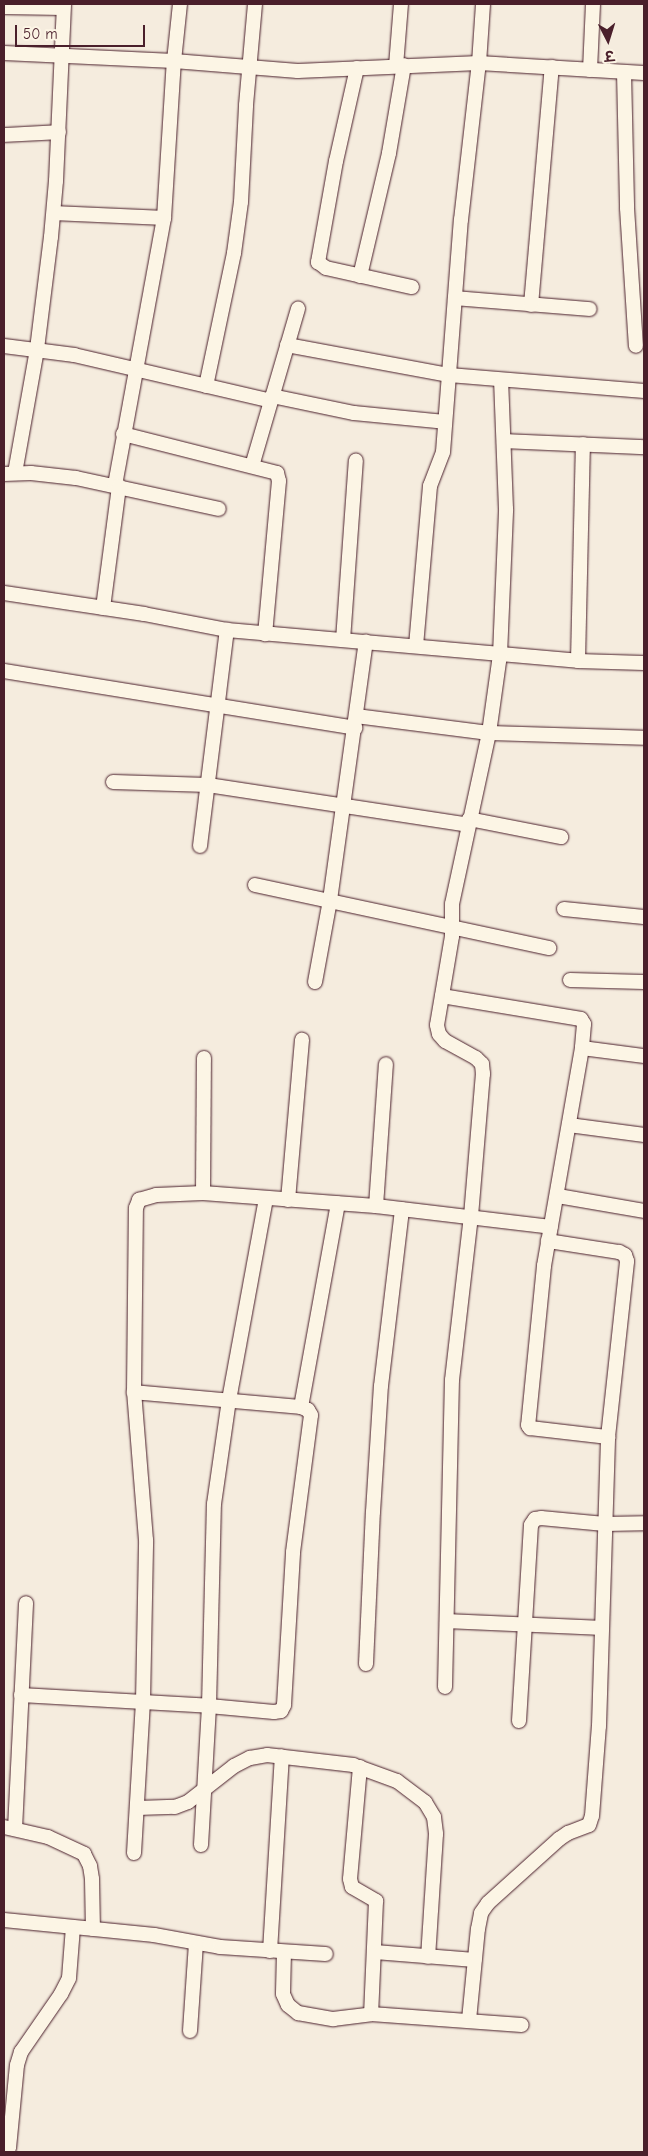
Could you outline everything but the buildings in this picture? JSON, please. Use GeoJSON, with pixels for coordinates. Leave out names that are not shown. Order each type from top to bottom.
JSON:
{"type":"FeatureCollection","features":[{"type":"Feature","properties":{"kind":"street"},"geometry":{"type":"LineString","coordinates":[[103,608],[123,434],[137,370],[164,218],[174,61],[180,4]]}},
{"type":"Feature","properties":{"kind":"street"},"geometry":{"type":"LineString","coordinates":[[206,386],[234,253],[241,202],[255,4]]}},
{"type":"Feature","properties":{"kind":"street"},"geometry":{"type":"LineString","coordinates":[[360,276],[389,153],[400,65],[401,4]]}},
{"type":"Feature","properties":{"kind":"street"},"geometry":{"type":"LineString","coordinates":[[416,646],[430,486],[441,461],[466,159],[479,63],[482,4]]}},
{"type":"Feature","properties":{"kind":"street"},"geometry":{"type":"LineString","coordinates":[[590,70],[593,4]]}},
{"type":"Feature","properties":{"kind":"street"},"geometry":{"type":"LineString","coordinates":[[4,7],[64,6],[54,213],[36,349],[9,474],[76,478],[219,509]]}},
{"type":"Feature","properties":{"kind":"street"},"geometry":{"type":"LineString","coordinates":[[4,53],[174,61],[298,72],[400,65],[479,63],[644,73]]}},
{"type":"Feature","properties":{"kind":"street"},"geometry":{"type":"LineString","coordinates":[[531,305],[552,67]]}},
{"type":"Feature","properties":{"kind":"street"},"geometry":{"type":"LineString","coordinates":[[357,68],[318,257],[321,266],[412,287]]}},
{"type":"Feature","properties":{"kind":"street"},"geometry":{"type":"LineString","coordinates":[[624,72],[627,208],[636,346]]}},
{"type":"Feature","properties":{"kind":"street"},"geometry":{"type":"LineString","coordinates":[[4,135],[58,132]]}},
{"type":"Feature","properties":{"kind":"street"},"geometry":{"type":"LineString","coordinates":[[54,213],[164,218]]}},
{"type":"Feature","properties":{"kind":"street"},"geometry":{"type":"LineString","coordinates":[[455,298],[590,309]]}},
{"type":"Feature","properties":{"kind":"street"},"geometry":{"type":"LineString","coordinates":[[252,466],[298,309]]}},
{"type":"Feature","properties":{"kind":"street"},"geometry":{"type":"LineString","coordinates":[[287,345],[449,375],[644,391]]}},
{"type":"Feature","properties":{"kind":"street"},"geometry":{"type":"LineString","coordinates":[[4,346],[74,355],[206,386],[354,413],[445,422]]}},
{"type":"Feature","properties":{"kind":"street"},"geometry":{"type":"LineString","coordinates":[[445,1687],[452,1380],[471,1216],[483,1074],[482,1064],[476,1058],[445,1042],[439,1034],[437,1025],[452,927],[452,904],[489,733],[500,655],[506,508],[501,380]]}},
{"type":"Feature","properties":{"kind":"street"},"geometry":{"type":"LineString","coordinates":[[123,434],[277,472],[279,476],[265,634]]}},
{"type":"Feature","properties":{"kind":"street"},"geometry":{"type":"LineString","coordinates":[[504,441],[644,447]]}},
{"type":"Feature","properties":{"kind":"street"},"geometry":{"type":"LineString","coordinates":[[578,661],[583,444]]}},
{"type":"Feature","properties":{"kind":"street"},"geometry":{"type":"LineString","coordinates":[[343,640],[356,460]]}},
{"type":"Feature","properties":{"kind":"street"},"geometry":{"type":"LineString","coordinates":[[4,593],[227,630],[578,661],[644,662]]}},
{"type":"Feature","properties":{"kind":"street"},"geometry":{"type":"LineString","coordinates":[[200,846],[227,630]]}},
{"type":"Feature","properties":{"kind":"street"},"geometry":{"type":"LineString","coordinates":[[315,982],[330,900],[366,641]]}},
{"type":"Feature","properties":{"kind":"street"},"geometry":{"type":"LineString","coordinates":[[4,671],[217,706],[355,722],[489,733],[644,738]]}},
{"type":"Feature","properties":{"kind":"street"},"geometry":{"type":"LineString","coordinates":[[113,782],[208,785],[561,837]]}},
{"type":"Feature","properties":{"kind":"street"},"geometry":{"type":"LineString","coordinates":[[255,885],[549,948]]}},
{"type":"Feature","properties":{"kind":"street"},"geometry":{"type":"LineString","coordinates":[[564,909],[644,917]]}},
{"type":"Feature","properties":{"kind":"street"},"geometry":{"type":"LineString","coordinates":[[570,980],[644,982]]}},
{"type":"Feature","properties":{"kind":"street"},"geometry":{"type":"LineString","coordinates":[[442,996],[581,1019],[584,1024],[582,1048],[558,1196],[548,1241],[528,1425],[530,1428],[608,1437]]}},
{"type":"Feature","properties":{"kind":"street"},"geometry":{"type":"LineString","coordinates":[[288,1200],[302,1040]]}},
{"type":"Feature","properties":{"kind":"street"},"geometry":{"type":"LineString","coordinates":[[582,1048],[644,1056]]}},
{"type":"Feature","properties":{"kind":"street"},"geometry":{"type":"LineString","coordinates":[[203,1193],[204,1058]]}},
{"type":"Feature","properties":{"kind":"street"},"geometry":{"type":"LineString","coordinates":[[376,1206],[386,1064]]}},
{"type":"Feature","properties":{"kind":"street"},"geometry":{"type":"LineString","coordinates":[[569,1125],[644,1135]]}},
{"type":"Feature","properties":{"kind":"street"},"geometry":{"type":"LineString","coordinates":[[134,1853],[143,1702],[146,1540],[134,1392],[136,1208],[139,1200],[156,1195],[203,1193],[376,1206],[551,1226]]}},
{"type":"Feature","properties":{"kind":"street"},"geometry":{"type":"LineString","coordinates":[[558,1196],[644,1211]]}},
{"type":"Feature","properties":{"kind":"street"},"geometry":{"type":"LineString","coordinates":[[201,1846],[209,1706],[214,1504],[228,1400],[266,1198]]}},
{"type":"Feature","properties":{"kind":"street"},"geometry":{"type":"LineString","coordinates":[[301,1407],[338,1203]]}},
{"type":"Feature","properties":{"kind":"street"},"geometry":{"type":"LineString","coordinates":[[366,1664],[381,1386],[402,1209]]}},
{"type":"Feature","properties":{"kind":"street"},"geometry":{"type":"LineString","coordinates":[[469,2020],[481,1913],[488,1903],[559,1840],[568,1833],[589,1825],[599,1726],[608,1437],[627,1261],[625,1255],[619,1252],[548,1241]]}},
{"type":"Feature","properties":{"kind":"street"},"geometry":{"type":"LineString","coordinates":[[22,1695],[209,1706],[274,1712],[281,1711],[284,1706],[293,1552],[311,1423],[308,1410],[301,1407],[134,1392]]}},
{"type":"Feature","properties":{"kind":"street"},"geometry":{"type":"LineString","coordinates":[[519,1721],[530,1534],[534,1519],[605,1524],[644,1523]]}},
{"type":"Feature","properties":{"kind":"street"},"geometry":{"type":"LineString","coordinates":[[26,1603],[22,1695],[9,1828],[48,1836],[84,1854],[90,1866],[92,1879],[93,1929]]}},
{"type":"Feature","properties":{"kind":"street"},"geometry":{"type":"LineString","coordinates":[[447,1621],[602,1628]]}},
{"type":"Feature","properties":{"kind":"street"},"geometry":{"type":"LineString","coordinates":[[137,1808],[175,1807],[188,1802],[234,1766],[250,1758],[267,1755],[360,1767],[397,1781],[425,1802],[434,1817],[436,1834],[428,1957]]}},
{"type":"Feature","properties":{"kind":"street"},"geometry":{"type":"LineString","coordinates":[[282,1756],[277,1951],[283,1994],[288,2005],[298,2013],[332,2018],[371,2014],[522,2025]]}},
{"type":"Feature","properties":{"kind":"street"},"geometry":{"type":"LineString","coordinates":[[360,1767],[350,1879],[352,1887],[376,1901],[371,2014]]}},
{"type":"Feature","properties":{"kind":"street"},"geometry":{"type":"LineString","coordinates":[[4,1920],[154,1935],[220,1947],[326,1954]]}},
{"type":"Feature","properties":{"kind":"street"},"geometry":{"type":"LineString","coordinates":[[12,2149],[17,2065],[21,2052],[61,1994],[68,1978],[73,1927]]}},
{"type":"Feature","properties":{"kind":"street"},"geometry":{"type":"LineString","coordinates":[[190,2031],[196,1943]]}},
{"type":"Feature","properties":{"kind":"street"},"geometry":{"type":"LineString","coordinates":[[375,1952],[475,1960]]}}]}
